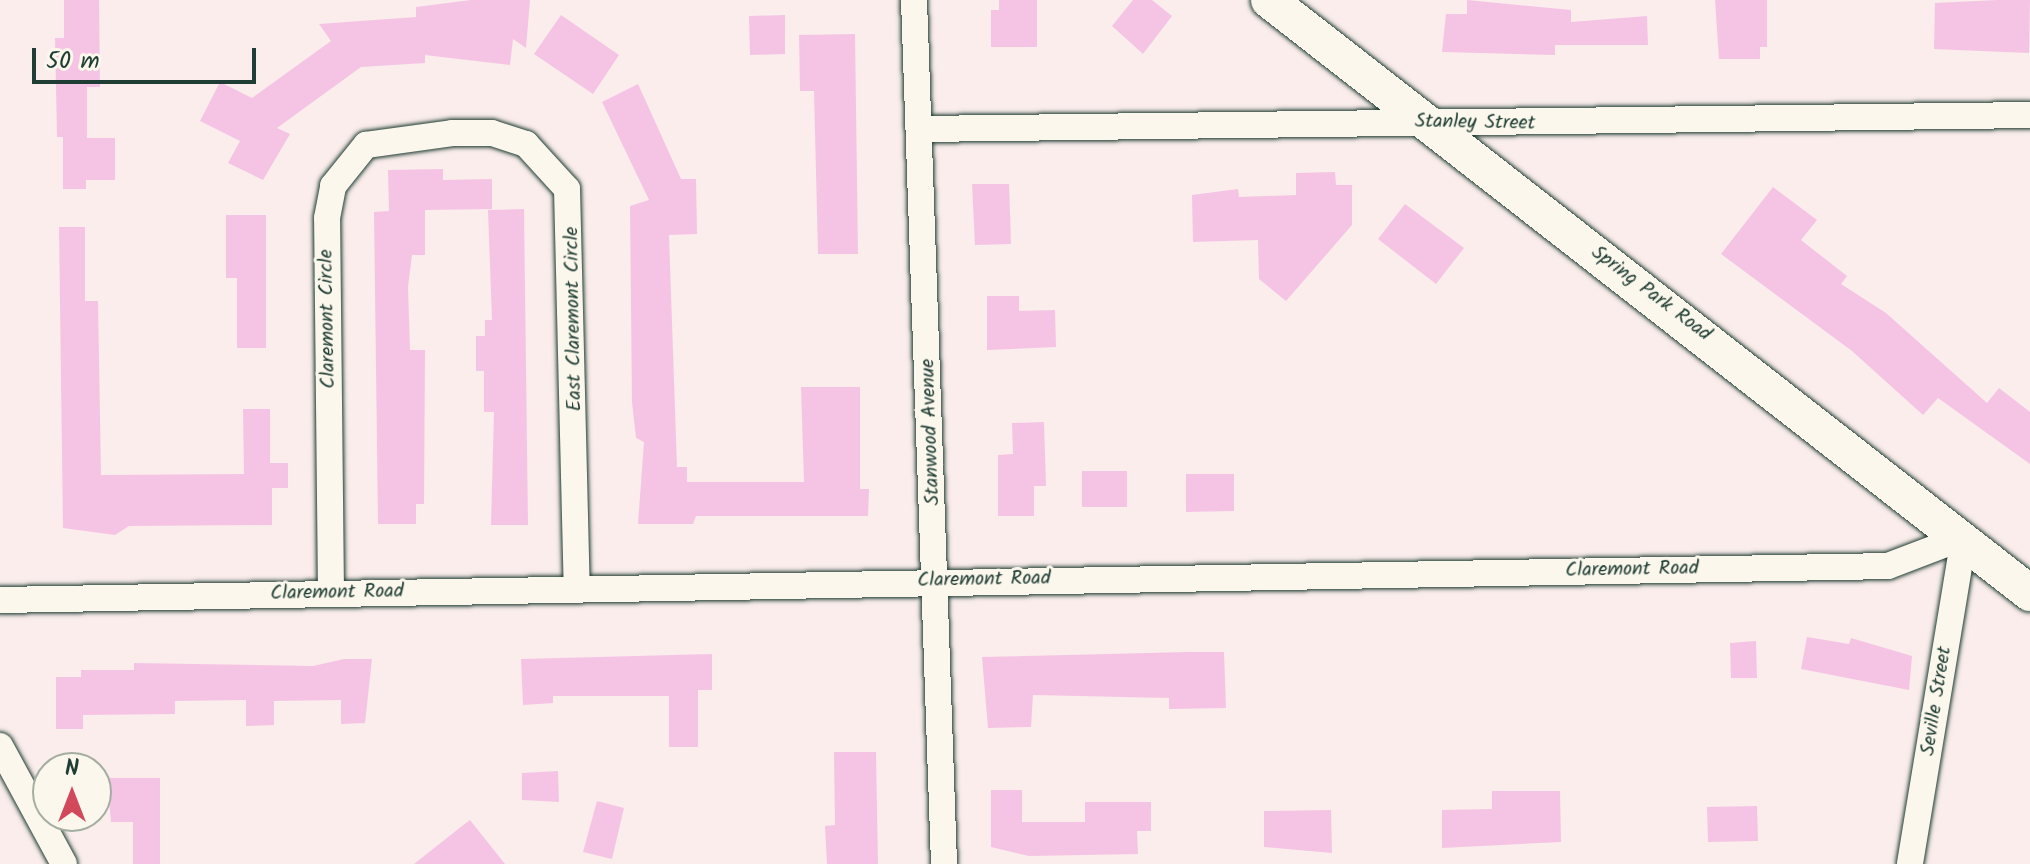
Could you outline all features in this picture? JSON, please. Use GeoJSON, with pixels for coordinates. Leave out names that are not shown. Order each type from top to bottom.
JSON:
{"type":"FeatureCollection","features":[{"type":"Feature","properties":{"kind":"main road","name":"Spring Park Road"},"geometry":{"type":"LineString","coordinates":[[1269,0],[1964,537],[2030,593]]}},
{"type":"Feature","properties":{"kind":"street","name":"Stanwood Avenue"},"geometry":{"type":"LineString","coordinates":[[914,0],[944,864]]}},
{"type":"Feature","properties":{"kind":"street","name":"Stanley Street"},"geometry":{"type":"LineString","coordinates":[[920,129],[2030,115]]}},
{"type":"Feature","properties":{"kind":"street","name":"East Claremont Circle"},"geometry":{"type":"LineString","coordinates":[[452,133],[492,133],[526,144],[567,189],[577,588]]}},
{"type":"Feature","properties":{"kind":"street","name":"Claremont Circle"},"geometry":{"type":"LineString","coordinates":[[331,593],[327,218],[333,186],[366,145],[452,133]]}},
{"type":"Feature","properties":{"kind":"street","name":"Claremont Road"},"geometry":{"type":"LineString","coordinates":[[0,600],[1888,566],[1964,537]]}},
{"type":"Feature","properties":{"kind":"street","name":"Seville Street"},"geometry":{"type":"LineString","coordinates":[[1910,864],[1964,537]]}},
{"type":"Feature","properties":{"kind":"street"},"geometry":{"type":"LineString","coordinates":[[0,746],[64,864]]}},
{"type":"Feature","properties":{"kind":"building"},"geometry":{"type":"Polygon","coordinates":[[[64,0],[99,0],[100,87],[87,87],[87,138],[115,138],[115,180],[86,180],[86,189],[63,189],[63,137],[57,137],[55,38],[64,38],[64,0]]]}},
{"type":"Feature","properties":{"kind":"building"},"geometry":{"type":"Polygon","coordinates":[[[471,0],[530,0],[526,48],[513,39],[510,65],[425,55],[425,63],[361,67],[277,128],[290,134],[263,180],[228,163],[240,141],[200,121],[220,82],[252,98],[331,41],[319,24],[416,17],[416,7],[471,0]]]}},
{"type":"Feature","properties":{"kind":"building"},"geometry":{"type":"Polygon","coordinates":[[[999,0],[1037,0],[1037,47],[991,47],[991,10],[999,10],[999,0]]]}},
{"type":"Feature","properties":{"kind":"building"},"geometry":{"type":"Polygon","coordinates":[[[1133,0],[1152,0],[1172,16],[1143,54],[1112,26],[1133,0]]]}},
{"type":"Feature","properties":{"kind":"building"},"geometry":{"type":"Polygon","coordinates":[[[1467,0],[1571,10],[1571,22],[1647,16],[1648,45],[1555,45],[1555,55],[1442,52],[1446,14],[1467,14],[1467,0]]]}},
{"type":"Feature","properties":{"kind":"building"},"geometry":{"type":"Polygon","coordinates":[[[1715,0],[1767,0],[1767,47],[1760,47],[1760,59],[1719,59],[1715,0]]]}},
{"type":"Feature","properties":{"kind":"building"},"geometry":{"type":"Polygon","coordinates":[[[2030,0],[2029,53],[1934,49],[1935,3],[2030,0]]]}},
{"type":"Feature","properties":{"kind":"building"},"geometry":{"type":"Polygon","coordinates":[[[561,15],[619,55],[593,94],[534,54],[561,15]]]}},
{"type":"Feature","properties":{"kind":"building"},"geometry":{"type":"Polygon","coordinates":[[[785,15],[785,54],[750,55],[749,16],[785,15]]]}},
{"type":"Feature","properties":{"kind":"building"},"geometry":{"type":"Polygon","coordinates":[[[855,34],[858,254],[818,254],[814,91],[800,91],[799,35],[855,34]]]}},
{"type":"Feature","properties":{"kind":"building"},"geometry":{"type":"Polygon","coordinates":[[[638,84],[681,179],[696,179],[697,234],[669,235],[677,467],[687,467],[687,482],[804,482],[801,387],[860,387],[860,489],[869,489],[868,516],[696,516],[693,524],[638,524],[644,442],[636,438],[632,402],[630,206],[649,200],[602,102],[638,84]]]}},
{"type":"Feature","properties":{"kind":"building"},"geometry":{"type":"Polygon","coordinates":[[[443,169],[443,180],[492,179],[492,209],[425,210],[425,255],[412,255],[408,287],[410,350],[425,350],[424,504],[416,504],[416,524],[378,524],[374,212],[389,211],[388,170],[443,169]]]}},
{"type":"Feature","properties":{"kind":"building"},"geometry":{"type":"Polygon","coordinates":[[[1335,172],[1336,185],[1352,185],[1352,225],[1286,301],[1259,279],[1258,240],[1193,242],[1192,195],[1238,189],[1239,197],[1296,195],[1296,173],[1335,172]]]}},
{"type":"Feature","properties":{"kind":"building"},"geometry":{"type":"Polygon","coordinates":[[[972,184],[1009,184],[1011,244],[975,245],[972,184]]]}},
{"type":"Feature","properties":{"kind":"building"},"geometry":{"type":"Polygon","coordinates":[[[1773,187],[1817,220],[1801,240],[1847,276],[1841,284],[1886,313],[1987,403],[1999,388],[2030,412],[2030,464],[1938,398],[1923,415],[1852,351],[1721,254],[1773,187]]]}},
{"type":"Feature","properties":{"kind":"building"},"geometry":{"type":"Polygon","coordinates":[[[1405,204],[1464,248],[1436,284],[1378,239],[1405,204]]]}},
{"type":"Feature","properties":{"kind":"building"},"geometry":{"type":"Polygon","coordinates":[[[524,209],[528,525],[491,525],[494,412],[484,412],[484,371],[476,371],[476,336],[485,336],[485,320],[492,320],[488,210],[524,209]]]}},
{"type":"Feature","properties":{"kind":"building"},"geometry":{"type":"Polygon","coordinates":[[[226,215],[266,215],[266,348],[237,348],[237,278],[226,278],[226,215]]]}},
{"type":"Feature","properties":{"kind":"building"},"geometry":{"type":"Polygon","coordinates":[[[59,227],[85,227],[85,301],[98,301],[101,475],[244,474],[243,409],[270,409],[270,463],[288,463],[288,488],[272,488],[272,525],[129,526],[115,535],[63,528],[59,227]]]}},
{"type":"Feature","properties":{"kind":"building"},"geometry":{"type":"Polygon","coordinates":[[[987,296],[1019,296],[1019,311],[1055,310],[1056,347],[987,350],[987,296]]]}},
{"type":"Feature","properties":{"kind":"building"},"geometry":{"type":"Polygon","coordinates":[[[1044,422],[1046,486],[1034,486],[1034,516],[998,516],[998,455],[1013,454],[1012,423],[1044,422]]]}},
{"type":"Feature","properties":{"kind":"building"},"geometry":{"type":"Polygon","coordinates":[[[1082,471],[1127,471],[1127,507],[1082,507],[1082,471]]]}},
{"type":"Feature","properties":{"kind":"building"},"geometry":{"type":"Polygon","coordinates":[[[1186,474],[1234,474],[1234,511],[1186,512],[1186,474]]]}},
{"type":"Feature","properties":{"kind":"building"},"geometry":{"type":"Polygon","coordinates":[[[1807,637],[1849,644],[1851,638],[1912,656],[1909,690],[1801,669],[1807,637]]]}},
{"type":"Feature","properties":{"kind":"building"},"geometry":{"type":"Polygon","coordinates":[[[1756,641],[1757,678],[1731,678],[1730,643],[1756,641]]]}},
{"type":"Feature","properties":{"kind":"building"},"geometry":{"type":"Polygon","coordinates":[[[1224,652],[1226,708],[1169,709],[1169,698],[1033,695],[1031,727],[988,728],[982,657],[1224,652]]]}},
{"type":"Feature","properties":{"kind":"building"},"geometry":{"type":"Polygon","coordinates":[[[712,654],[712,690],[698,690],[698,747],[669,747],[669,696],[553,696],[553,703],[523,705],[521,659],[712,654]]]}},
{"type":"Feature","properties":{"kind":"building"},"geometry":{"type":"Polygon","coordinates":[[[344,659],[372,659],[365,723],[341,724],[341,700],[274,701],[274,725],[246,726],[246,700],[175,701],[175,714],[83,715],[83,729],[56,729],[56,677],[81,677],[81,670],[134,670],[134,663],[313,666],[344,659]]]}},
{"type":"Feature","properties":{"kind":"building"},"geometry":{"type":"Polygon","coordinates":[[[834,752],[876,752],[878,864],[827,864],[825,826],[835,825],[834,752]]]}},
{"type":"Feature","properties":{"kind":"building"},"geometry":{"type":"Polygon","coordinates":[[[558,771],[559,802],[522,800],[522,773],[558,771]]]}},
{"type":"Feature","properties":{"kind":"building"},"geometry":{"type":"Polygon","coordinates":[[[112,778],[160,778],[160,864],[133,864],[133,822],[112,822],[112,778]]]}},
{"type":"Feature","properties":{"kind":"building"},"geometry":{"type":"Polygon","coordinates":[[[991,790],[1022,790],[1022,822],[1085,822],[1085,802],[1151,802],[1151,831],[1137,831],[1138,854],[1029,856],[991,847],[991,790]]]}},
{"type":"Feature","properties":{"kind":"building"},"geometry":{"type":"Polygon","coordinates":[[[1492,791],[1560,791],[1561,842],[1442,848],[1442,810],[1492,809],[1492,791]]]}},
{"type":"Feature","properties":{"kind":"building"},"geometry":{"type":"Polygon","coordinates":[[[597,801],[624,808],[612,859],[583,852],[597,801]]]}},
{"type":"Feature","properties":{"kind":"building"},"geometry":{"type":"Polygon","coordinates":[[[1757,806],[1758,841],[1708,842],[1707,807],[1757,806]]]}},
{"type":"Feature","properties":{"kind":"building"},"geometry":{"type":"Polygon","coordinates":[[[1331,810],[1332,853],[1264,847],[1264,811],[1331,810]]]}},
{"type":"Feature","properties":{"kind":"building"},"geometry":{"type":"Polygon","coordinates":[[[470,820],[505,864],[414,864],[462,826],[470,820]]]}}]}
